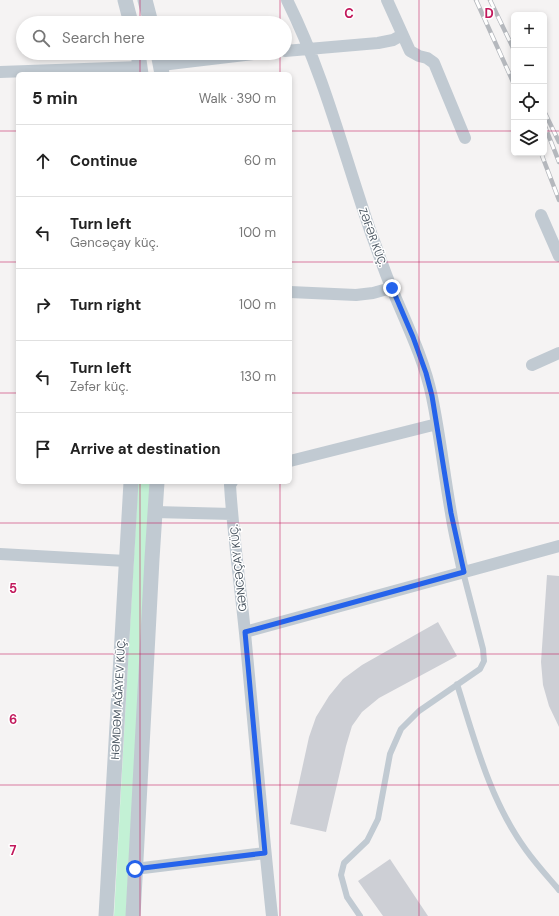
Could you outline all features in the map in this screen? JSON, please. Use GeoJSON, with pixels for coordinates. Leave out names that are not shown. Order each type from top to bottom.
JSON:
{"type":"FeatureCollection","features":[{"type":"Feature","properties":{"kind":"street"},"geometry":{"type":"LineString","coordinates":[[125,0],[129,16]]}},
{"type":"Feature","properties":{"kind":"street"},"geometry":{"type":"LineString","coordinates":[[145,0],[149,16]]}},
{"type":"Feature","properties":{"kind":"street","name":"ZƏFƏR KÜÇ."},"geometry":{"type":"LineString","coordinates":[[287,0],[308,48],[338,130],[358,195],[392,288],[413,337],[423,366],[432,396],[451,513],[464,572]]}},
{"type":"Feature","properties":{"kind":"street"},"geometry":{"type":"LineString","coordinates":[[387,0],[410,50],[419,56],[428,58],[434,63],[465,138]]}},
{"type":"Feature","properties":{"kind":"street"},"geometry":{"type":"LineString","coordinates":[[292,50],[378,43],[393,40],[402,35]]}},
{"type":"Feature","properties":{"kind":"street"},"geometry":{"type":"LineString","coordinates":[[0,72],[160,64],[197,60]]}},
{"type":"Feature","properties":{"kind":"street"},"geometry":{"type":"LineString","coordinates":[[541,215],[559,256]]}},
{"type":"Feature","properties":{"kind":"street"},"geometry":{"type":"LineString","coordinates":[[292,292],[356,295],[374,293],[392,288]]}},
{"type":"Feature","properties":{"kind":"street"},"geometry":{"type":"LineString","coordinates":[[532,365],[559,353]]}},
{"type":"Feature","properties":{"kind":"street"},"geometry":{"type":"LineString","coordinates":[[292,460],[437,424]]}},
{"type":"Feature","properties":{"kind":"street","name":"HƏMDƏM AĞAYEV KÜÇ."},"geometry":{"type":"LineString","coordinates":[[106,916],[131,484]]}},
{"type":"Feature","properties":{"kind":"street"},"geometry":{"type":"LineString","coordinates":[[133,916],[157,484]]}},
{"type":"Feature","properties":{"kind":"street","name":"GƏNCƏÇAY KÜÇ."},"geometry":{"type":"LineString","coordinates":[[231,484],[232,514],[245,632],[272,916]]}},
{"type":"Feature","properties":{"kind":"street"},"geometry":{"type":"LineString","coordinates":[[155,512],[232,514]]}},
{"type":"Feature","properties":{"kind":"street"},"geometry":{"type":"LineString","coordinates":[[245,632],[559,546]]}},
{"type":"Feature","properties":{"kind":"street"},"geometry":{"type":"LineString","coordinates":[[0,554],[126,561]]}},
{"type":"Feature","properties":{"kind":"street"},"geometry":{"type":"LineString","coordinates":[[135,869],[265,853]]}},
{"type":"Feature","properties":{"kind":"lane"},"geometry":{"type":"LineString","coordinates":[[360,916],[347,896],[341,875],[344,863],[367,841],[378,819],[390,754],[401,729],[419,711],[480,669],[484,661],[483,649],[464,572]]}},
{"type":"Feature","properties":{"kind":"lane"},"geometry":{"type":"LineString","coordinates":[[457,684],[485,770],[499,805],[526,850],[559,890]]}},
{"type":"Feature","properties":{"kind":"green space"},"geometry":{"type":"Polygon","coordinates":[[[138,484],[150,484],[126,916],[114,916],[138,484]]]}},
{"type":"Feature","properties":{"kind":"building"},"geometry":{"type":"Polygon","coordinates":[[[547,575],[559,576],[559,727],[549,706],[543,685],[541,662],[547,575]]]}},
{"type":"Feature","properties":{"kind":"building"},"geometry":{"type":"Polygon","coordinates":[[[438,622],[457,656],[379,698],[362,712],[352,726],[346,746],[326,832],[290,824],[309,737],[316,717],[329,696],[343,679],[362,665],[438,622]]]}},
{"type":"Feature","properties":{"kind":"building"},"geometry":{"type":"Polygon","coordinates":[[[390,859],[428,916],[383,916],[358,881],[390,859]]]}},
{"type":"Feature","properties":{"kind":"railway"},"geometry":{"type":"LineString","coordinates":[[476,0],[511,77]]}},
{"type":"Feature","properties":{"kind":"railway"},"geometry":{"type":"LineString","coordinates":[[490,0],[513,48]]}},
{"type":"Feature","properties":{"kind":"railway"},"geometry":{"type":"LineString","coordinates":[[547,117],[559,142]]}},
{"type":"Feature","properties":{"kind":"railway"},"geometry":{"type":"LineString","coordinates":[[547,132],[559,162]]}},
{"type":"Feature","properties":{"kind":"railway"},"geometry":{"type":"LineString","coordinates":[[542,156],[559,200]]}},
{"type":"Feature","properties":{"kind":"route"},"geometry":{"type":"LineString","coordinates":[[135,869],[265,853],[245,632],[464,572],[451,513],[432,396],[426,373],[413,337],[392,288]]}}]}
